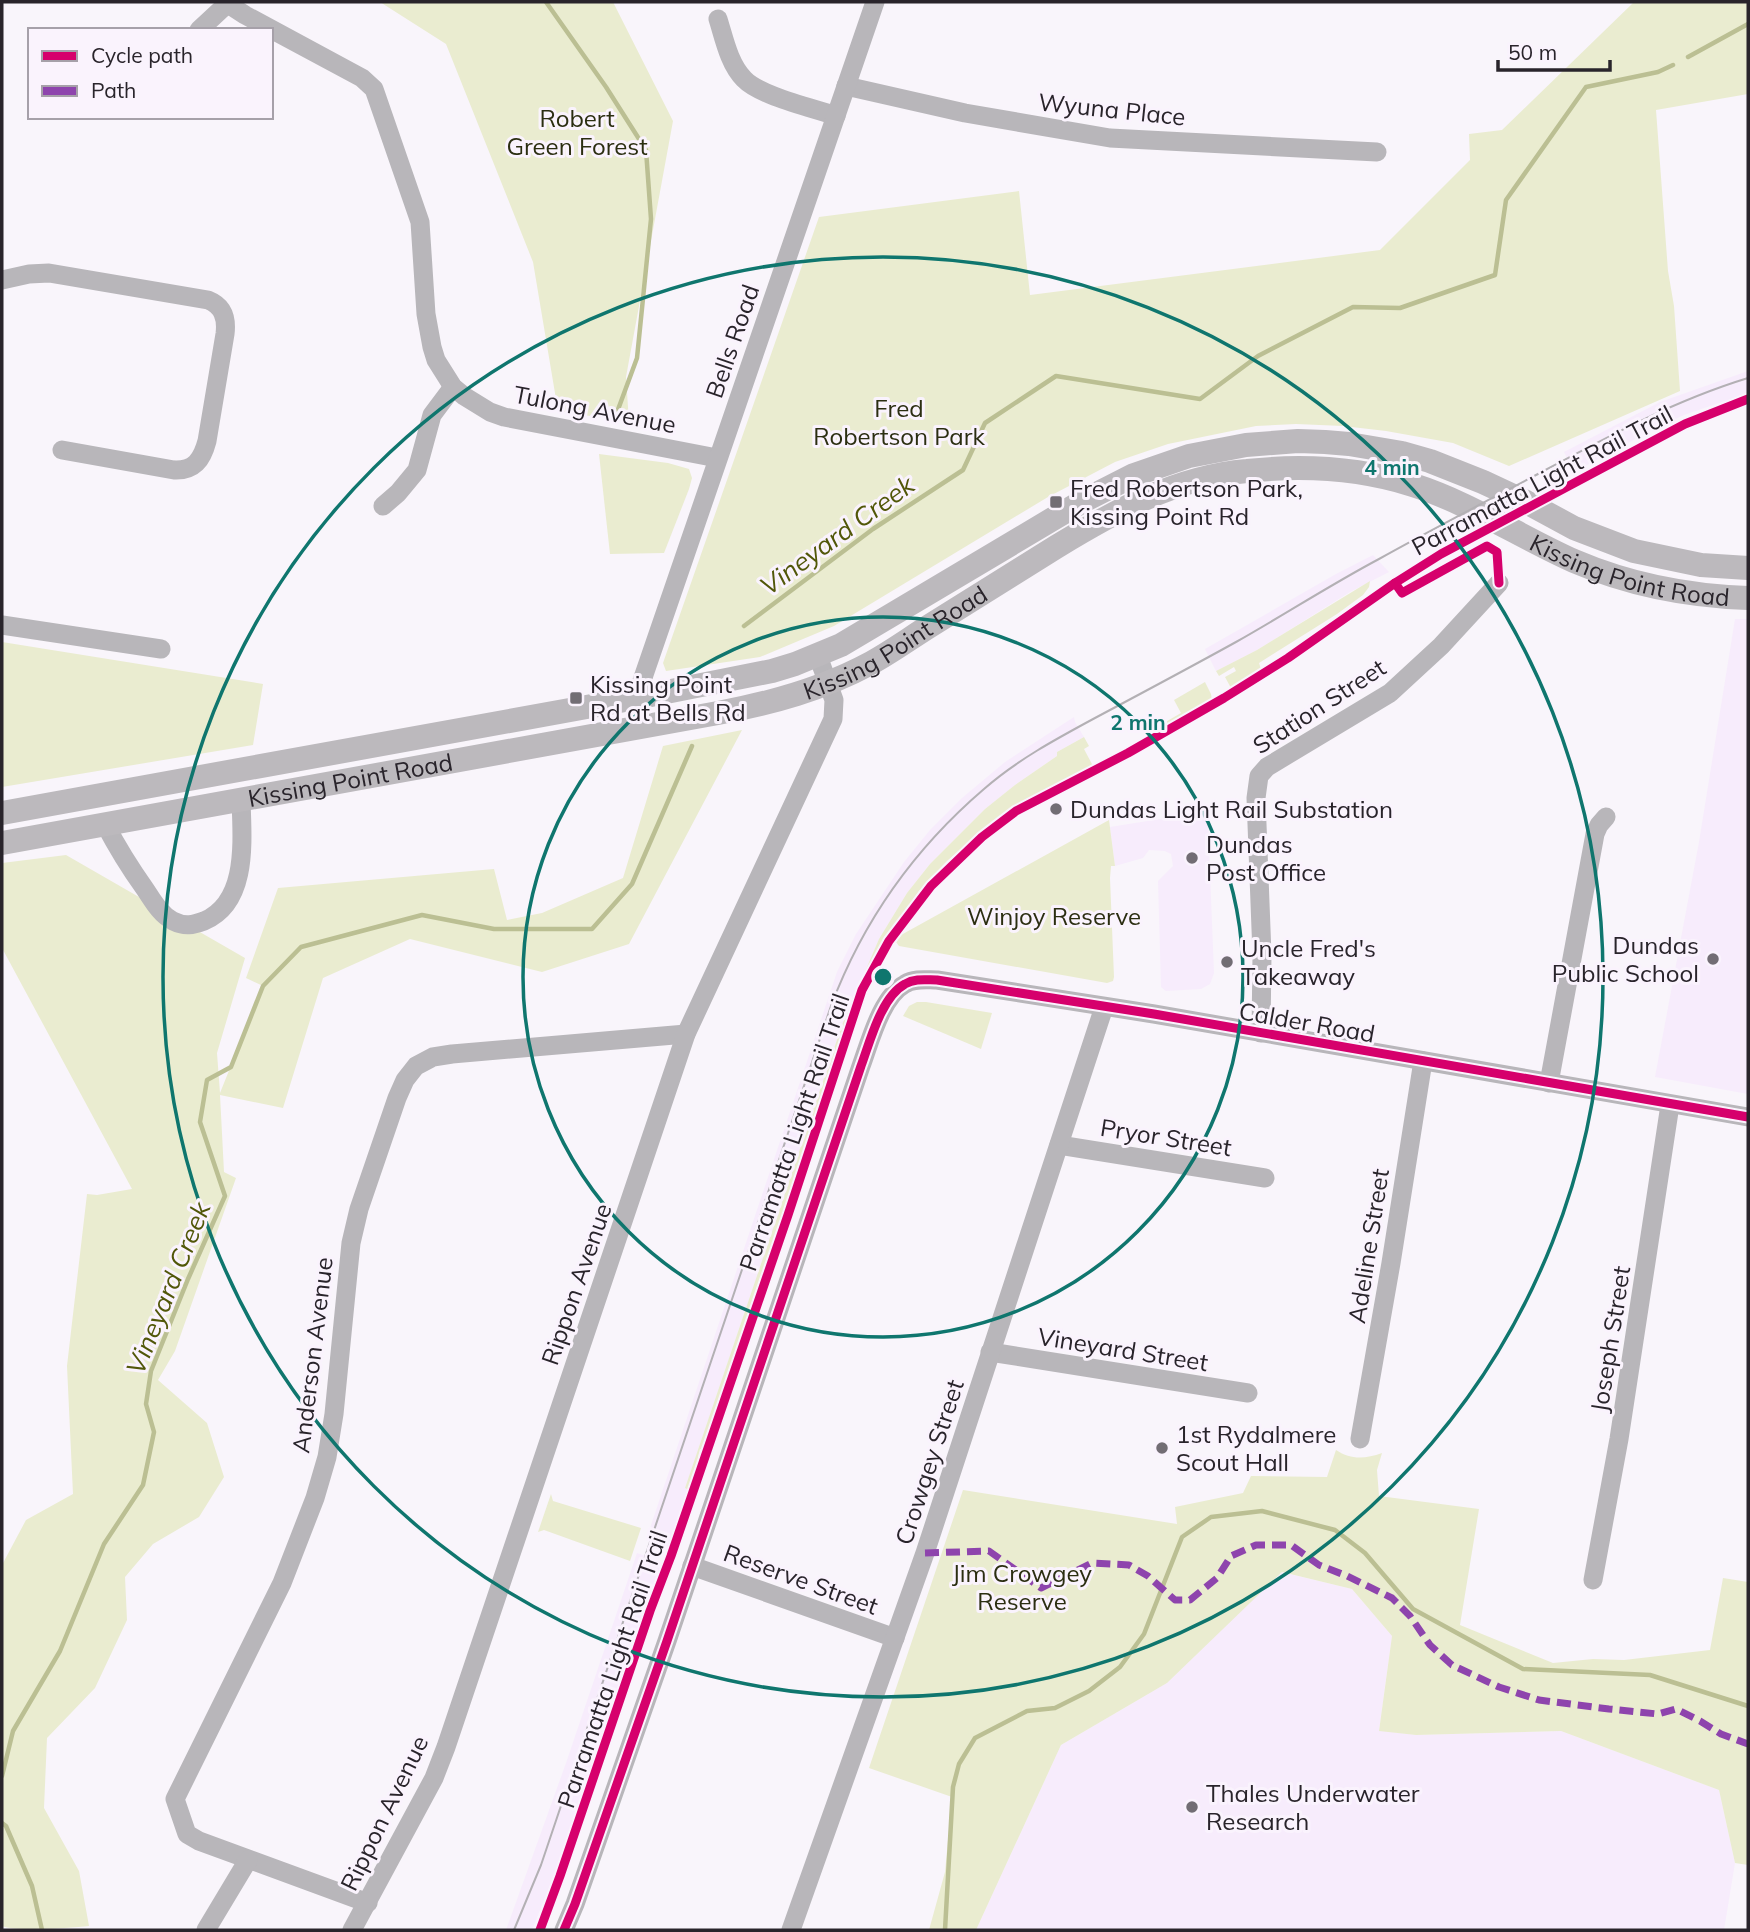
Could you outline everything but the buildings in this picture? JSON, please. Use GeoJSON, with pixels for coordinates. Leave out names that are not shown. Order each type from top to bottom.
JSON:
{"type":"FeatureCollection","features":[{"type":"Feature","properties":{"kind":"main road","name":"Kissing Point Road"},"geometry":{"type":"LineString","coordinates":[[2,813],[772,671],[818,656],[866,632],[1108,488],[1160,465],[1247,445],[1325,442],[1402,453],[1483,482],[1574,528],[1634,551],[1701,565],[1748,568]]}},
{"type":"Feature","properties":{"kind":"main road","name":"Kissing Point Road"},"geometry":{"type":"LineString","coordinates":[[2,843],[692,718],[780,699],[829,684],[893,650],[1058,546],[1121,510],[1168,489],[1245,471],[1329,469],[1383,477],[1436,493],[1603,573],[1663,589],[1748,598]]}},
{"type":"Feature","properties":{"kind":"street","name":"Bells Road"},"geometry":{"type":"LineString","coordinates":[[636,698],[875,2]]}},
{"type":"Feature","properties":{"kind":"street"},"geometry":{"type":"LineString","coordinates":[[201,28],[226,3]]}},
{"type":"Feature","properties":{"kind":"street","name":"Tulong Avenue"},"geometry":{"type":"LineString","coordinates":[[226,3],[271,28]]}},
{"type":"Feature","properties":{"kind":"street"},"geometry":{"type":"LineString","coordinates":[[718,19],[730,56],[744,79],[767,92],[836,116]]}},
{"type":"Feature","properties":{"kind":"street","name":"Tulong Avenue"},"geometry":{"type":"LineString","coordinates":[[273,29],[362,78],[374,89],[420,222],[426,314],[432,347],[453,387],[476,405],[504,417],[717,458]]}},
{"type":"Feature","properties":{"kind":"street","name":"Wyuna Place"},"geometry":{"type":"LineString","coordinates":[[846,86],[965,113],[1110,138],[1377,152]]}},
{"type":"Feature","properties":{"kind":"street"},"geometry":{"type":"LineString","coordinates":[[2,280],[49,273],[208,300],[219,306],[225,318],[225,334],[206,441],[202,458],[196,465],[189,469],[174,470],[62,450]]}},
{"type":"Feature","properties":{"kind":"street"},"geometry":{"type":"LineString","coordinates":[[383,506],[417,470],[432,415],[453,387]]}},
{"type":"Feature","properties":{"kind":"street","name":"Station Street"},"geometry":{"type":"LineString","coordinates":[[1261,1033],[1262,955],[1256,798],[1259,776],[1267,767],[1390,694],[1441,646],[1499,583]]}},
{"type":"Feature","properties":{"kind":"street"},"geometry":{"type":"LineString","coordinates":[[2,625],[161,649]]}},
{"type":"Feature","properties":{"kind":"street","name":"Rippon Avenue"},"geometry":{"type":"LineString","coordinates":[[352,1930],[434,1779],[686,1034],[833,719],[834,700],[818,656]]}},
{"type":"Feature","properties":{"kind":"street"},"geometry":{"type":"LineString","coordinates":[[106,824],[120,853],[158,909],[173,921],[190,926],[209,919],[226,905],[235,888],[242,851],[241,799]]}},
{"type":"Feature","properties":{"kind":"street"},"geometry":{"type":"LineString","coordinates":[[1549,1083],[1595,834],[1606,817]]}},
{"type":"Feature","properties":{"kind":"street","name":"Calder Road"},"geometry":{"type":"LineString","coordinates":[[564,1930],[580,1891],[692,1566],[861,1066],[885,1006],[894,992],[906,983],[920,979],[937,980],[1748,1117]]}},
{"type":"Feature","properties":{"kind":"street","name":"Crowgey Street"},"geometry":{"type":"LineString","coordinates":[[791,1930],[925,1553],[1104,1007]]}},
{"type":"Feature","properties":{"kind":"street","name":"Anderson Avenue"},"geometry":{"type":"LineString","coordinates":[[368,1903],[248,1860],[187,1834],[175,1799],[282,1583],[315,1498],[327,1457],[334,1414],[351,1242],[359,1209],[405,1080],[416,1066],[433,1057],[686,1034]]}},
{"type":"Feature","properties":{"kind":"street","name":"Adeline Street"},"geometry":{"type":"LineString","coordinates":[[1360,1438],[1423,1061]]}},
{"type":"Feature","properties":{"kind":"street","name":"Joseph Street"},"geometry":{"type":"LineString","coordinates":[[1593,1580],[1619,1439],[1670,1105]]}},
{"type":"Feature","properties":{"kind":"street","name":"Pryor Street"},"geometry":{"type":"LineString","coordinates":[[1059,1145],[1265,1178]]}},
{"type":"Feature","properties":{"kind":"street","name":"Vineyard Street"},"geometry":{"type":"LineString","coordinates":[[990,1352],[1248,1393]]}},
{"type":"Feature","properties":{"kind":"street","name":"Reserve Street"},"geometry":{"type":"LineString","coordinates":[[692,1566],[895,1638]]}},
{"type":"Feature","properties":{"kind":"street"},"geometry":{"type":"LineString","coordinates":[[206,1930],[248,1860]]}},
{"type":"Feature","properties":{"kind":"shaded area"},"geometry":{"type":"Polygon","coordinates":[[[1748,371],[1748,393],[1684,415],[1574,472],[1564,452],[1660,402],[1748,371]]]}},
{"type":"Feature","properties":{"kind":"shaded area"},"geometry":{"type":"Polygon","coordinates":[[[1373,555],[1389,572],[1350,592],[1257,650],[1216,671],[1205,649],[1373,555]]]}},
{"type":"Feature","properties":{"kind":"shaded area","name":"Dundas Public School"},"geometry":{"type":"Polygon","coordinates":[[[1735,619],[1748,619],[1748,1094],[1655,1077],[1699,842],[1735,619]]]}},
{"type":"Feature","properties":{"kind":"shaded area"},"geometry":{"type":"Polygon","coordinates":[[[1074,717],[1084,737],[1057,752],[1057,756],[985,809],[930,864],[907,893],[879,939],[842,1025],[685,1488],[688,1489],[668,1547],[646,1540],[837,972],[856,934],[904,862],[930,830],[962,798],[1005,762],[1074,717]]]}},
{"type":"Feature","properties":{"kind":"shaded area"},"geometry":{"type":"Polygon","coordinates":[[[1197,813],[1204,815],[1208,822],[1214,973],[1210,984],[1201,989],[1166,991],[1161,987],[1158,881],[1173,866],[1171,854],[1149,850],[1143,858],[1115,866],[1110,827],[1197,813]]]}},
{"type":"Feature","properties":{"kind":"shaded area"},"geometry":{"type":"Polygon","coordinates":[[[637,1553],[657,1560],[656,1565],[661,1567],[610,1708],[563,1853],[532,1930],[506,1930],[566,1763],[637,1553]]]}},
{"type":"Feature","properties":{"kind":"shaded area"},"geometry":{"type":"Polygon","coordinates":[[[1281,1572],[1352,1589],[1392,1636],[1379,1730],[1416,1735],[1561,1731],[1719,1790],[1735,1863],[1724,1930],[976,1930],[1061,1745],[1167,1683],[1281,1572]]]}},
{"type":"Feature","properties":{"kind":"green space","name":"Robert Green Forest"},"geometry":{"type":"Polygon","coordinates":[[[380,2],[613,2],[673,121],[626,377],[629,422],[558,411],[533,262],[446,44],[380,2]]]}},
{"type":"Feature","properties":{"kind":"green space","name":"Fred Robertson Park"},"geometry":{"type":"Polygon","coordinates":[[[1634,2],[1748,2],[1748,94],[1656,110],[1680,391],[1509,466],[1453,443],[1343,426],[1256,426],[1168,444],[1115,462],[1048,497],[834,626],[760,657],[666,671],[663,663],[819,217],[1019,191],[1030,295],[1380,250],[1470,160],[1469,134],[1502,130],[1634,2]]]}},
{"type":"Feature","properties":{"kind":"green space"},"geometry":{"type":"Polygon","coordinates":[[[599,454],[668,463],[689,469],[692,478],[689,489],[664,553],[610,554],[599,454]]]}},
{"type":"Feature","properties":{"kind":"green space"},"geometry":{"type":"Polygon","coordinates":[[[1370,581],[1363,595],[1259,663],[1261,669],[1243,682],[1240,681],[1231,688],[1225,677],[1236,671],[1234,667],[1219,676],[1216,671],[1257,650],[1370,581]]]}},
{"type":"Feature","properties":{"kind":"green space"},"geometry":{"type":"Polygon","coordinates":[[[2,642],[263,684],[253,745],[2,787],[2,642]]]}},
{"type":"Feature","properties":{"kind":"green space"},"geometry":{"type":"Polygon","coordinates":[[[1205,682],[1212,700],[1165,729],[1162,724],[1181,713],[1174,700],[1205,682]]]}},
{"type":"Feature","properties":{"kind":"green space"},"geometry":{"type":"Polygon","coordinates":[[[742,730],[629,944],[542,972],[410,939],[323,978],[283,1108],[220,1095],[224,1172],[236,1178],[175,1351],[158,1380],[207,1423],[224,1477],[199,1517],[153,1544],[125,1577],[127,1620],[95,1688],[47,1738],[44,1808],[79,1871],[89,1926],[30,1929],[2,1926],[2,1565],[26,1520],[73,1494],[67,1366],[87,1194],[132,1189],[2,948],[2,863],[66,855],[245,958],[217,1053],[220,1093],[263,986],[246,978],[278,888],[494,869],[507,920],[542,913],[623,878],[663,746],[742,730]]]}},
{"type":"Feature","properties":{"kind":"green space"},"geometry":{"type":"Polygon","coordinates":[[[1084,737],[1089,746],[1084,749],[1093,766],[1020,806],[974,838],[947,861],[919,891],[869,969],[835,1060],[703,1450],[700,1449],[700,1458],[689,1490],[685,1488],[842,1025],[879,939],[907,893],[930,864],[985,809],[1057,756],[1057,752],[1084,737]]]}},
{"type":"Feature","properties":{"kind":"green space","name":"Winjoy Reserve"},"geometry":{"type":"Polygon","coordinates":[[[1109,820],[1115,866],[1111,866],[1110,878],[1113,981],[1107,983],[899,946],[896,942],[901,935],[1109,820]]]}},
{"type":"Feature","properties":{"kind":"green space"},"geometry":{"type":"Polygon","coordinates":[[[917,1002],[992,1013],[981,1049],[903,1016],[909,1006],[917,1002]]]}},
{"type":"Feature","properties":{"kind":"green space","name":"Jim Crowgey Reserve"},"geometry":{"type":"Polygon","coordinates":[[[1336,1450],[1358,1458],[1382,1453],[1377,1470],[1379,1496],[1479,1509],[1460,1625],[1553,1663],[1593,1659],[1624,1660],[1710,1650],[1723,1578],[1748,1582],[1748,1865],[1735,1863],[1719,1790],[1561,1731],[1416,1735],[1379,1731],[1392,1636],[1352,1589],[1282,1572],[1167,1683],[1061,1745],[976,1930],[929,1930],[945,1872],[952,1797],[869,1768],[963,1490],[1177,1524],[1175,1507],[1243,1493],[1251,1476],[1327,1477],[1336,1450]]]}},
{"type":"Feature","properties":{"kind":"green space"},"geometry":{"type":"Polygon","coordinates":[[[551,1494],[553,1501],[641,1528],[630,1561],[544,1530],[538,1532],[551,1494]]]}},
{"type":"Feature","properties":{"kind":"waterway"},"geometry":{"type":"LineString","coordinates":[[546,2],[606,87],[646,150],[651,219],[637,358],[616,415]]}},
{"type":"Feature","properties":{"kind":"waterway","name":"Vineyard Creek"},"geometry":{"type":"LineString","coordinates":[[1688,57],[1748,24]]}},
{"type":"Feature","properties":{"kind":"waterway","name":"Vineyard Creek"},"geometry":{"type":"LineString","coordinates":[[744,626],[873,529],[963,470],[985,423],[1056,376],[1200,399],[1258,356],[1353,307],[1400,308],[1495,275],[1506,200],[1586,87],[1658,72],[1673,65]]}},
{"type":"Feature","properties":{"kind":"waterway","name":"Vineyard Creek"},"geometry":{"type":"LineString","coordinates":[[2,1776],[13,1731],[60,1651],[104,1544],[143,1485],[154,1432],[146,1404],[151,1371],[225,1196],[200,1122],[207,1080],[231,1067],[263,986],[301,947],[422,915],[494,929],[592,929],[632,884],[692,746]]}},
{"type":"Feature","properties":{"kind":"waterway"},"geometry":{"type":"LineString","coordinates":[[945,1930],[953,1787],[959,1764],[975,1738],[1027,1711],[1055,1708],[1089,1691],[1120,1667],[1144,1634],[1182,1537],[1211,1517],[1262,1511],[1335,1530],[1365,1553],[1413,1609],[1523,1669],[1650,1675],[1748,1706]]}},
{"type":"Feature","properties":{"kind":"waterway","name":"Vineyard Creek"},"geometry":{"type":"LineString","coordinates":[[2,1823],[6,1826],[32,1886],[42,1930]]}},
{"type":"Feature","properties":{"kind":"tram line"},"geometry":{"type":"LineString","coordinates":[[514,1930],[541,1865],[831,1006],[875,916],[914,861],[935,836],[984,789],[1023,759],[1051,742],[1236,642],[1361,569],[1588,447],[1666,409],[1748,378]]}},
{"type":"Feature","properties":{"kind":"marked path"},"geometry":{"type":"LineString","coordinates":[[925,1553],[989,1551],[1041,1588],[1092,1563],[1129,1565],[1148,1576],[1175,1600],[1190,1600],[1217,1578],[1231,1556],[1256,1545],[1291,1545],[1319,1565],[1392,1598],[1410,1616],[1430,1645],[1452,1665],[1499,1687],[1539,1700],[1609,1709],[1658,1714],[1676,1709],[1721,1734],[1748,1744]]}},
{"type":"Feature","properties":{"kind":"cycle path","name":"Parramatta Light Rail Trail"},"geometry":{"type":"LineString","coordinates":[[540,1930],[788,1215],[862,990],[889,941],[931,886],[982,837],[1016,811],[1128,753],[1224,698],[1441,554],[1685,424],[1748,399]]}},
{"type":"Feature","properties":{"kind":"cycle path"},"geometry":{"type":"LineString","coordinates":[[1395,583],[1402,593],[1487,546],[1497,552],[1499,583]]}},
{"type":"Feature","properties":{"kind":"cycle path"},"geometry":{"type":"LineString","coordinates":[[564,1930],[667,1641],[873,1033],[889,999],[905,984],[917,980],[937,980],[1154,1014],[1748,1117]]}},
{"type":"Feature","properties":{"kind":"place","name":"Fred Robertson Park, Kissing Point Rd"},"geometry":{"type":"Point","coordinates":[1056,502]}},
{"type":"Feature","properties":{"kind":"place","name":"Kissing Point Rd at Bells Rd"},"geometry":{"type":"Point","coordinates":[576,698]}},
{"type":"Feature","properties":{"kind":"place","name":"Dundas Light Rail Substation"},"geometry":{"type":"Point","coordinates":[1056,809]}},
{"type":"Feature","properties":{"kind":"place","name":"Dundas Post Office"},"geometry":{"type":"Point","coordinates":[1192,858]}},
{"type":"Feature","properties":{"kind":"place","name":"Dundas Public School"},"geometry":{"type":"Point","coordinates":[1713,959]}},
{"type":"Feature","properties":{"kind":"place","name":"Uncle Fred's Takeaway"},"geometry":{"type":"Point","coordinates":[1227,962]}},
{"type":"Feature","properties":{"kind":"place","name":"1st Rydalmere Scout Hall"},"geometry":{"type":"Point","coordinates":[1162,1448]}},
{"type":"Feature","properties":{"kind":"place","name":"Thales Underwater Research"},"geometry":{"type":"Point","coordinates":[1192,1807]}}]}
